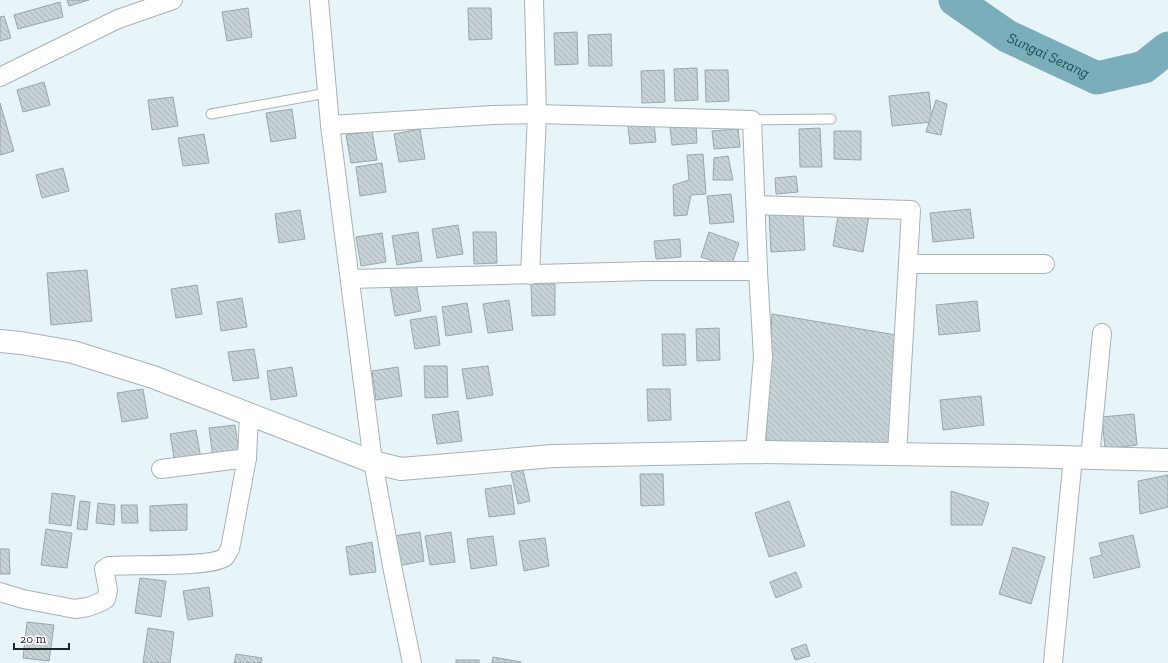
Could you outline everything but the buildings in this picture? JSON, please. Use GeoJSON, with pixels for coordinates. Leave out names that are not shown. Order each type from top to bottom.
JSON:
{"type":"FeatureCollection","features":[{"type":"Feature","properties":{"kind":"street"},"geometry":{"type":"LineString","coordinates":[[0,77],[118,18],[173,0]]}},
{"type":"Feature","properties":{"kind":"street"},"geometry":{"type":"LineString","coordinates":[[319,0],[330,125],[373,462],[412,663]]}},
{"type":"Feature","properties":{"kind":"street"},"geometry":{"type":"LineString","coordinates":[[530,275],[537,114],[534,0]]}},
{"type":"Feature","properties":{"kind":"street"},"geometry":{"type":"LineString","coordinates":[[330,125],[493,115],[537,114],[752,120],[762,357],[755,452]]}},
{"type":"Feature","properties":{"kind":"street"},"geometry":{"type":"LineString","coordinates":[[756,205],[910,210],[897,454]]}},
{"type":"Feature","properties":{"kind":"street"},"geometry":{"type":"LineString","coordinates":[[908,264],[1045,264]]}},
{"type":"Feature","properties":{"kind":"street"},"geometry":{"type":"LineString","coordinates":[[350,279],[648,271],[758,271]]}},
{"type":"Feature","properties":{"kind":"street"},"geometry":{"type":"LineString","coordinates":[[1053,663],[1082,458],[1102,333]]}},
{"type":"Feature","properties":{"kind":"street"},"geometry":{"type":"LineString","coordinates":[[0,341],[73,352],[153,377],[373,462],[401,469],[553,456],[755,452],[1168,460]]}},
{"type":"Feature","properties":{"kind":"street"},"geometry":{"type":"LineString","coordinates":[[0,592],[23,599],[75,609],[88,607],[106,599],[108,590],[104,569],[109,566],[185,564],[210,562],[225,557],[230,549],[247,458],[249,414]]}},
{"type":"Feature","properties":{"kind":"street"},"geometry":{"type":"LineString","coordinates":[[161,469],[247,458]]}},
{"type":"Feature","properties":{"kind":"lane"},"geometry":{"type":"LineString","coordinates":[[211,114],[328,93]]}},
{"type":"Feature","properties":{"kind":"lane"},"geometry":{"type":"LineString","coordinates":[[752,120],[831,119]]}},
{"type":"Feature","properties":{"kind":"waterway","name":"Sungai Serang"},"geometry":{"type":"LineString","coordinates":[[955,0],[1007,36],[1097,78],[1144,67],[1168,48]]}}]}
